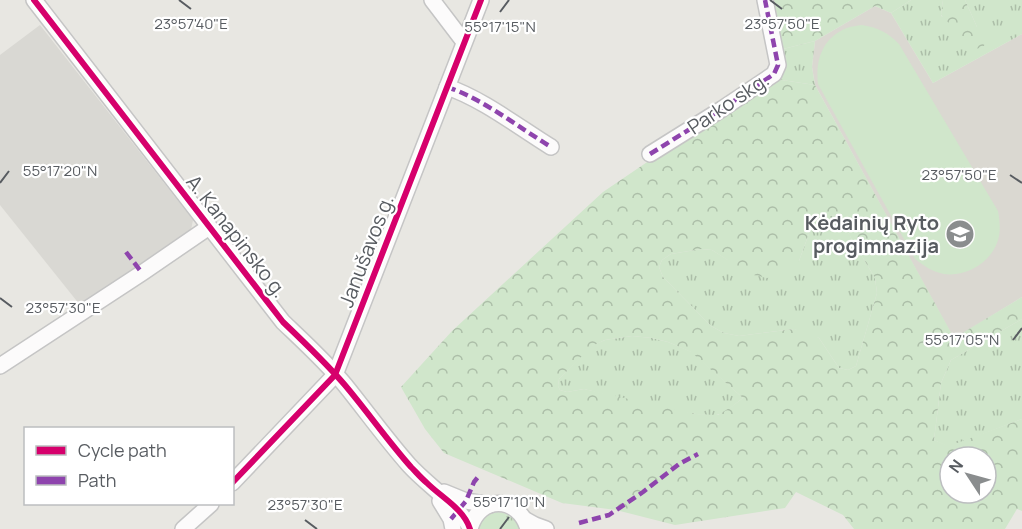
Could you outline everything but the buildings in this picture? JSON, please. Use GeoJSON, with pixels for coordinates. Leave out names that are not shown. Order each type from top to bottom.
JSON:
{"type":"FeatureCollection","features":[{"type":"Feature","properties":{"kind":"street","name":"A. Kanapinsko g."},"geometry":{"type":"LineString","coordinates":[[33,0],[283,322],[335,375],[395,449],[426,482]]}},
{"type":"Feature","properties":{"kind":"street"},"geometry":{"type":"LineString","coordinates":[[432,0],[464,42]]}},
{"type":"Feature","properties":{"kind":"street","name":"Janušavos g."},"geometry":{"type":"LineString","coordinates":[[234,481],[335,375],[481,0]]}},
{"type":"Feature","properties":{"kind":"street","name":"Parko skg."},"geometry":{"type":"LineString","coordinates":[[650,154],[774,74],[778,65],[765,0]]}},
{"type":"Feature","properties":{"kind":"street"},"geometry":{"type":"LineString","coordinates":[[447,87],[492,110],[550,147]]}},
{"type":"Feature","properties":{"kind":"street"},"geometry":{"type":"LineString","coordinates":[[0,366],[208,227]]}},
{"type":"Feature","properties":{"kind":"street"},"geometry":{"type":"LineString","coordinates":[[426,482],[466,501],[513,507],[520,512],[527,525],[546,529]]}},
{"type":"Feature","properties":{"kind":"street"},"geometry":{"type":"LineString","coordinates":[[426,482],[459,511],[470,528]]}},
{"type":"Feature","properties":{"kind":"street"},"geometry":{"type":"LineString","coordinates":[[426,482],[451,519],[453,529]]}},
{"type":"Feature","properties":{"kind":"street"},"geometry":{"type":"LineString","coordinates":[[183,529],[210,505]]}},
{"type":"Feature","properties":{"kind":"street"},"geometry":{"type":"LineString","coordinates":[[470,528],[478,512],[490,505]]}},
{"type":"Feature","properties":{"kind":"shaded area","name":"Kėdainių Ryto progimnazija"},"geometry":{"type":"Polygon","coordinates":[[[875,6],[891,13],[933,83],[1022,34],[1022,297],[954,339],[815,85],[812,67],[815,41],[875,6]]]}},
{"type":"Feature","properties":{"kind":"shaded area"},"geometry":{"type":"Polygon","coordinates":[[[40,25],[193,220],[191,230],[80,305],[0,205],[0,55],[40,25]]]}},
{"type":"Feature","properties":{"kind":"green space"},"geometry":{"type":"Polygon","coordinates":[[[774,0],[911,0],[891,13],[875,6],[815,41],[783,49],[774,0]]]}},
{"type":"Feature","properties":{"kind":"green space"},"geometry":{"type":"Polygon","coordinates":[[[911,0],[943,0],[941,16],[977,27],[965,0],[1022,0],[1022,34],[933,83],[891,13],[911,0]]]}},
{"type":"Feature","properties":{"kind":"green space"},"geometry":{"type":"Polygon","coordinates":[[[943,0],[965,0],[977,27],[987,31],[984,46],[974,50],[941,15],[943,0]]]}},
{"type":"Feature","properties":{"kind":"green space"},"geometry":{"type":"Polygon","coordinates":[[[862,25],[882,31],[899,44],[998,211],[1000,231],[998,239],[988,257],[975,268],[960,273],[944,274],[936,272],[915,259],[818,84],[818,66],[826,43],[849,27],[862,25]]]}},
{"type":"Feature","properties":{"kind":"green space"},"geometry":{"type":"Polygon","coordinates":[[[815,41],[812,67],[815,85],[775,79],[784,66],[783,49],[815,41]]]}},
{"type":"Feature","properties":{"kind":"green space"},"geometry":{"type":"Polygon","coordinates":[[[775,79],[815,85],[954,338],[1022,297],[1022,319],[951,360],[941,383],[934,440],[946,445],[938,445],[938,505],[998,505],[998,445],[952,445],[1022,419],[1022,511],[1017,509],[1005,529],[854,529],[843,515],[796,492],[785,508],[675,525],[616,510],[562,503],[444,453],[425,429],[401,387],[452,331],[603,192],[659,154],[726,116],[775,79]],[[838,216],[815,217],[799,261],[778,276],[767,278],[749,274],[712,250],[701,249],[671,254],[662,260],[659,267],[663,277],[711,326],[724,333],[739,336],[794,329],[807,331],[819,338],[839,368],[848,370],[856,366],[877,293],[875,278],[838,216]],[[632,336],[605,340],[592,346],[559,379],[560,390],[567,392],[584,389],[696,414],[718,415],[743,398],[691,352],[668,342],[632,336]]]}},
{"type":"Feature","properties":{"kind":"green space"},"geometry":{"type":"Polygon","coordinates":[[[838,216],[875,278],[877,293],[856,366],[848,370],[839,368],[819,338],[794,329],[739,336],[724,333],[711,326],[663,277],[659,267],[662,260],[671,254],[701,249],[712,250],[728,260],[799,261],[815,217],[838,216]]]}},
{"type":"Feature","properties":{"kind":"green space"},"geometry":{"type":"Polygon","coordinates":[[[1022,319],[1022,419],[954,445],[945,445],[934,440],[941,383],[951,360],[1022,319]]]}},
{"type":"Feature","properties":{"kind":"green space"},"geometry":{"type":"Polygon","coordinates":[[[632,336],[668,342],[692,352],[743,398],[720,414],[710,415],[655,406],[584,389],[567,392],[560,390],[559,379],[591,346],[605,340],[632,336]]]}},
{"type":"Feature","properties":{"kind":"green space"},"geometry":{"type":"Polygon","coordinates":[[[497,512],[511,517],[519,529],[478,529],[485,518],[497,512]]]}},
{"type":"Feature","properties":{"kind":"marked path"},"geometry":{"type":"LineString","coordinates":[[650,154],[774,74],[778,65],[765,0]]}},
{"type":"Feature","properties":{"kind":"marked path"},"geometry":{"type":"LineString","coordinates":[[447,87],[487,106],[551,147]]}},
{"type":"Feature","properties":{"kind":"marked path"},"geometry":{"type":"LineString","coordinates":[[126,252],[142,273]]}},
{"type":"Feature","properties":{"kind":"marked path"},"geometry":{"type":"LineString","coordinates":[[579,523],[609,515],[679,464],[698,454]]}},
{"type":"Feature","properties":{"kind":"marked path"},"geometry":{"type":"LineString","coordinates":[[451,519],[466,501],[478,477]]}},
{"type":"Feature","properties":{"kind":"cycle path"},"geometry":{"type":"LineString","coordinates":[[34,0],[283,322],[344,384],[411,467],[463,515],[470,529]]}},
{"type":"Feature","properties":{"kind":"cycle path"},"geometry":{"type":"LineString","coordinates":[[234,481],[335,375],[481,0]]}},
{"type":"Feature","properties":{"kind":"place","name":"Kėdainių Ryto progimnazija"},"geometry":{"type":"Point","coordinates":[960,234]}}]}
